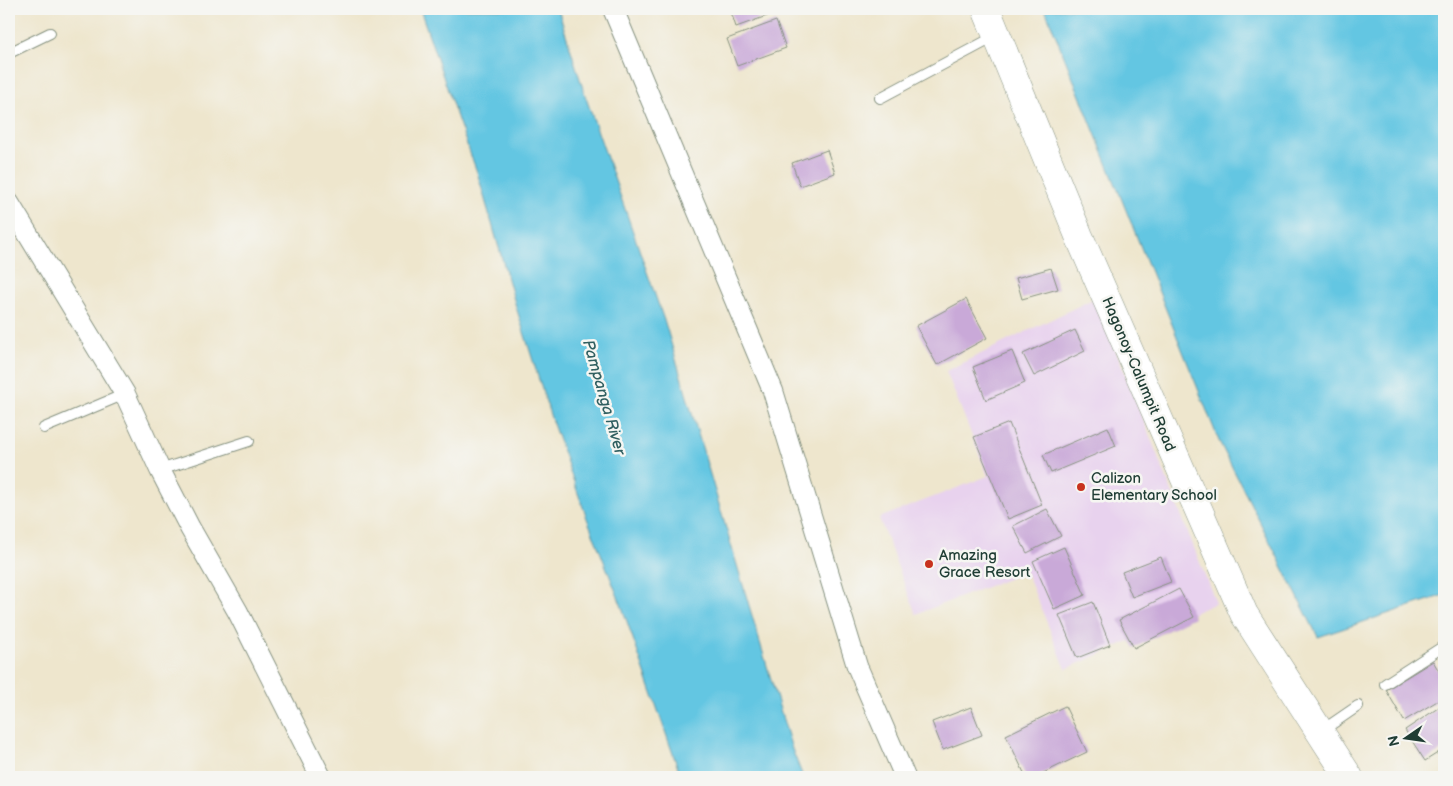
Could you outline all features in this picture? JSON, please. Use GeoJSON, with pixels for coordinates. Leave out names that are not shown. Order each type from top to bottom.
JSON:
{"type":"FeatureCollection","features":[{"type":"Feature","properties":{"kind":"main road","name":"Hagonoy-Calumpit Road"},"geometry":{"type":"LineString","coordinates":[[986,9],[1079,236],[1244,614],[1349,777]]}},
{"type":"Feature","properties":{"kind":"street"},"geometry":{"type":"LineString","coordinates":[[613,9],[773,391],[858,666],[905,777]]}},
{"type":"Feature","properties":{"kind":"street"},"geometry":{"type":"LineString","coordinates":[[9,203],[125,394],[160,470],[190,528],[238,612],[320,777]]}},
{"type":"Feature","properties":{"kind":"lane"},"geometry":{"type":"LineString","coordinates":[[9,53],[50,33]]}},
{"type":"Feature","properties":{"kind":"lane"},"geometry":{"type":"LineString","coordinates":[[880,98],[997,35]]}},
{"type":"Feature","properties":{"kind":"lane"},"geometry":{"type":"LineString","coordinates":[[44,428],[125,394]]}},
{"type":"Feature","properties":{"kind":"lane"},"geometry":{"type":"LineString","coordinates":[[160,470],[249,441]]}},
{"type":"Feature","properties":{"kind":"lane"},"geometry":{"type":"LineString","coordinates":[[1385,684],[1444,646]]}},
{"type":"Feature","properties":{"kind":"lane"},"geometry":{"type":"LineString","coordinates":[[1319,732],[1358,706]]}},
{"type":"Feature","properties":{"kind":"shaded area","name":"Calizon Elementary School"},"geometry":{"type":"Polygon","coordinates":[[[1095,298],[1216,603],[1066,669],[1026,572],[916,614],[879,518],[988,476],[946,371],[1095,298]]]}},
{"type":"Feature","properties":{"kind":"water","name":"Pampanga River"},"geometry":{"type":"Polygon","coordinates":[[[420,9],[558,9],[585,95],[666,326],[792,749],[803,777],[681,777],[622,607],[588,521],[552,421],[477,172],[420,9]]]}},
{"type":"Feature","properties":{"kind":"water"},"geometry":{"type":"Polygon","coordinates":[[[1045,9],[1444,9],[1444,595],[1318,637],[1219,441],[1045,9]]]}},
{"type":"Feature","properties":{"kind":"building"},"geometry":{"type":"Polygon","coordinates":[[[730,9],[776,9],[778,12],[736,27],[730,9]]]}},
{"type":"Feature","properties":{"kind":"building"},"geometry":{"type":"Polygon","coordinates":[[[776,21],[786,48],[737,66],[727,39],[776,21]]]}},
{"type":"Feature","properties":{"kind":"building"},"geometry":{"type":"Polygon","coordinates":[[[827,150],[835,173],[800,186],[792,163],[827,150]]]}},
{"type":"Feature","properties":{"kind":"building"},"geometry":{"type":"Polygon","coordinates":[[[1051,268],[1058,289],[1022,299],[1016,278],[1051,268]]]}},
{"type":"Feature","properties":{"kind":"building"},"geometry":{"type":"Polygon","coordinates":[[[966,299],[987,338],[937,365],[916,326],[966,299]]]}},
{"type":"Feature","properties":{"kind":"building"},"geometry":{"type":"Polygon","coordinates":[[[1075,330],[1085,351],[1034,376],[1023,354],[1075,330]]]}},
{"type":"Feature","properties":{"kind":"building"},"geometry":{"type":"Polygon","coordinates":[[[1012,351],[1025,383],[986,400],[973,367],[1012,351]]]}},
{"type":"Feature","properties":{"kind":"building"},"geometry":{"type":"Polygon","coordinates":[[[1009,423],[1042,505],[1008,519],[974,437],[1009,423]]]}},
{"type":"Feature","properties":{"kind":"building"},"geometry":{"type":"Polygon","coordinates":[[[1108,427],[1116,446],[1051,473],[1043,455],[1108,427]]]}},
{"type":"Feature","properties":{"kind":"building"},"geometry":{"type":"Polygon","coordinates":[[[1047,509],[1061,536],[1027,553],[1013,526],[1047,509]]]}},
{"type":"Feature","properties":{"kind":"building"},"geometry":{"type":"Polygon","coordinates":[[[1064,547],[1085,595],[1054,609],[1033,561],[1064,547]]]}},
{"type":"Feature","properties":{"kind":"building"},"geometry":{"type":"Polygon","coordinates":[[[1161,557],[1171,582],[1132,597],[1122,572],[1161,557]]]}},
{"type":"Feature","properties":{"kind":"building"},"geometry":{"type":"Polygon","coordinates":[[[1179,589],[1194,617],[1134,648],[1119,620],[1179,589]]]}},
{"type":"Feature","properties":{"kind":"building"},"geometry":{"type":"Polygon","coordinates":[[[1093,602],[1110,645],[1077,658],[1059,615],[1093,602]]]}},
{"type":"Feature","properties":{"kind":"building"},"geometry":{"type":"Polygon","coordinates":[[[1433,661],[1444,680],[1444,697],[1404,721],[1386,690],[1433,661]]]}},
{"type":"Feature","properties":{"kind":"building"},"geometry":{"type":"Polygon","coordinates":[[[1444,704],[1444,749],[1425,761],[1405,730],[1444,704]]]}},
{"type":"Feature","properties":{"kind":"building"},"geometry":{"type":"Polygon","coordinates":[[[1065,706],[1087,752],[1035,777],[1026,777],[1006,735],[1065,706]]]}},
{"type":"Feature","properties":{"kind":"building"},"geometry":{"type":"Polygon","coordinates":[[[971,707],[982,735],[943,750],[932,722],[971,707]]]}},
{"type":"Feature","properties":{"kind":"place","name":"Calizon Elementary School"},"geometry":{"type":"Point","coordinates":[1081,487]}},
{"type":"Feature","properties":{"kind":"place","name":"Amazing Grace Resort"},"geometry":{"type":"Point","coordinates":[929,564]}}]}
